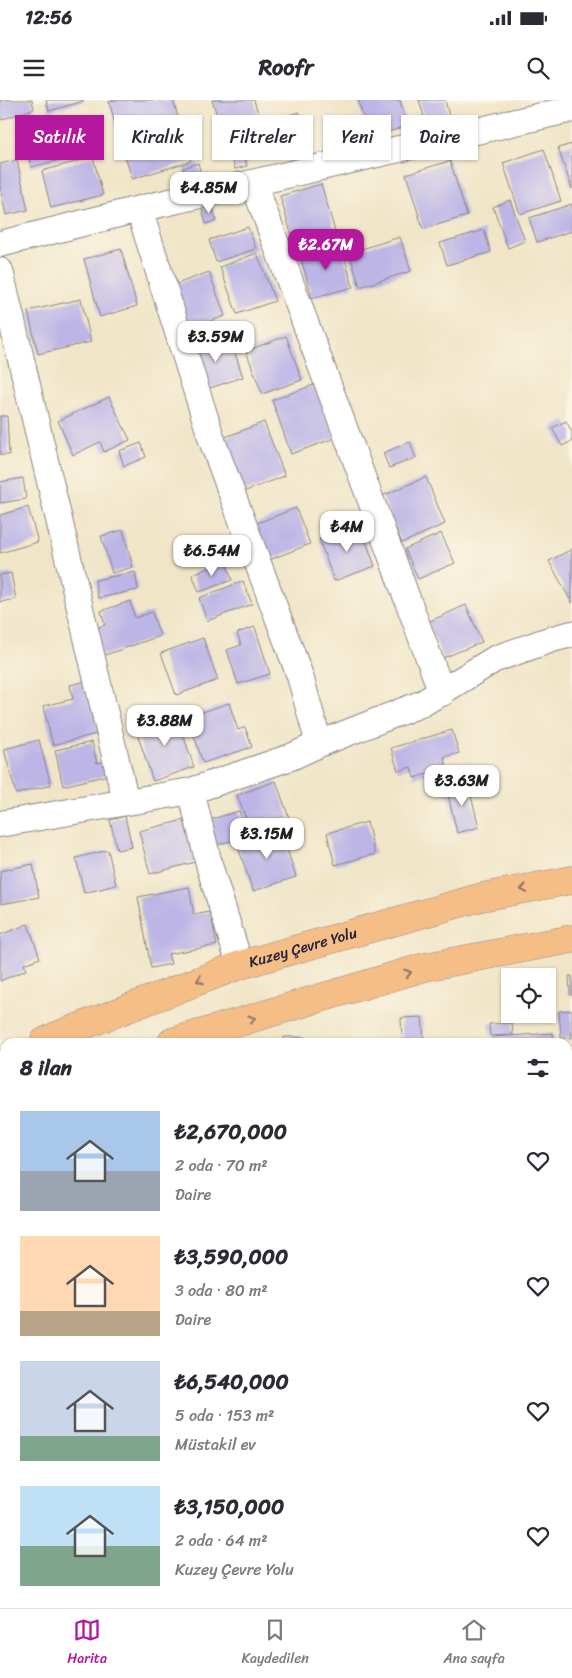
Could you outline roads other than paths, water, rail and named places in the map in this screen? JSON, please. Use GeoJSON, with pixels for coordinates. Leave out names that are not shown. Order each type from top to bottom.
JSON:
{"type":"FeatureCollection","features":[{"type":"Feature","properties":{"kind":"highway","name":"Kuzey Çevre Yolu"},"geometry":{"type":"LineString","coordinates":[[52,1038],[240,965],[482,897],[572,880]]}},
{"type":"Feature","properties":{"kind":"highway"},"geometry":{"type":"LineString","coordinates":[[186,1038],[425,968],[572,940]]}},
{"type":"Feature","properties":{"kind":"street"},"geometry":{"type":"LineString","coordinates":[[0,244],[139,209],[254,184],[572,109]]}},
{"type":"Feature","properties":{"kind":"street"},"geometry":{"type":"LineString","coordinates":[[254,184],[442,692]]}},
{"type":"Feature","properties":{"kind":"street"},"geometry":{"type":"LineString","coordinates":[[139,209],[213,443],[300,676],[319,744]]}},
{"type":"Feature","properties":{"kind":"street"},"geometry":{"type":"LineString","coordinates":[[0,271],[126,802]]}},
{"type":"Feature","properties":{"kind":"street"},"geometry":{"type":"LineString","coordinates":[[0,824],[191,791],[291,757],[319,744],[424,703],[495,659],[572,634]]}},
{"type":"Feature","properties":{"kind":"street"},"geometry":{"type":"LineString","coordinates":[[191,791],[210,868],[240,965]]}}]}
